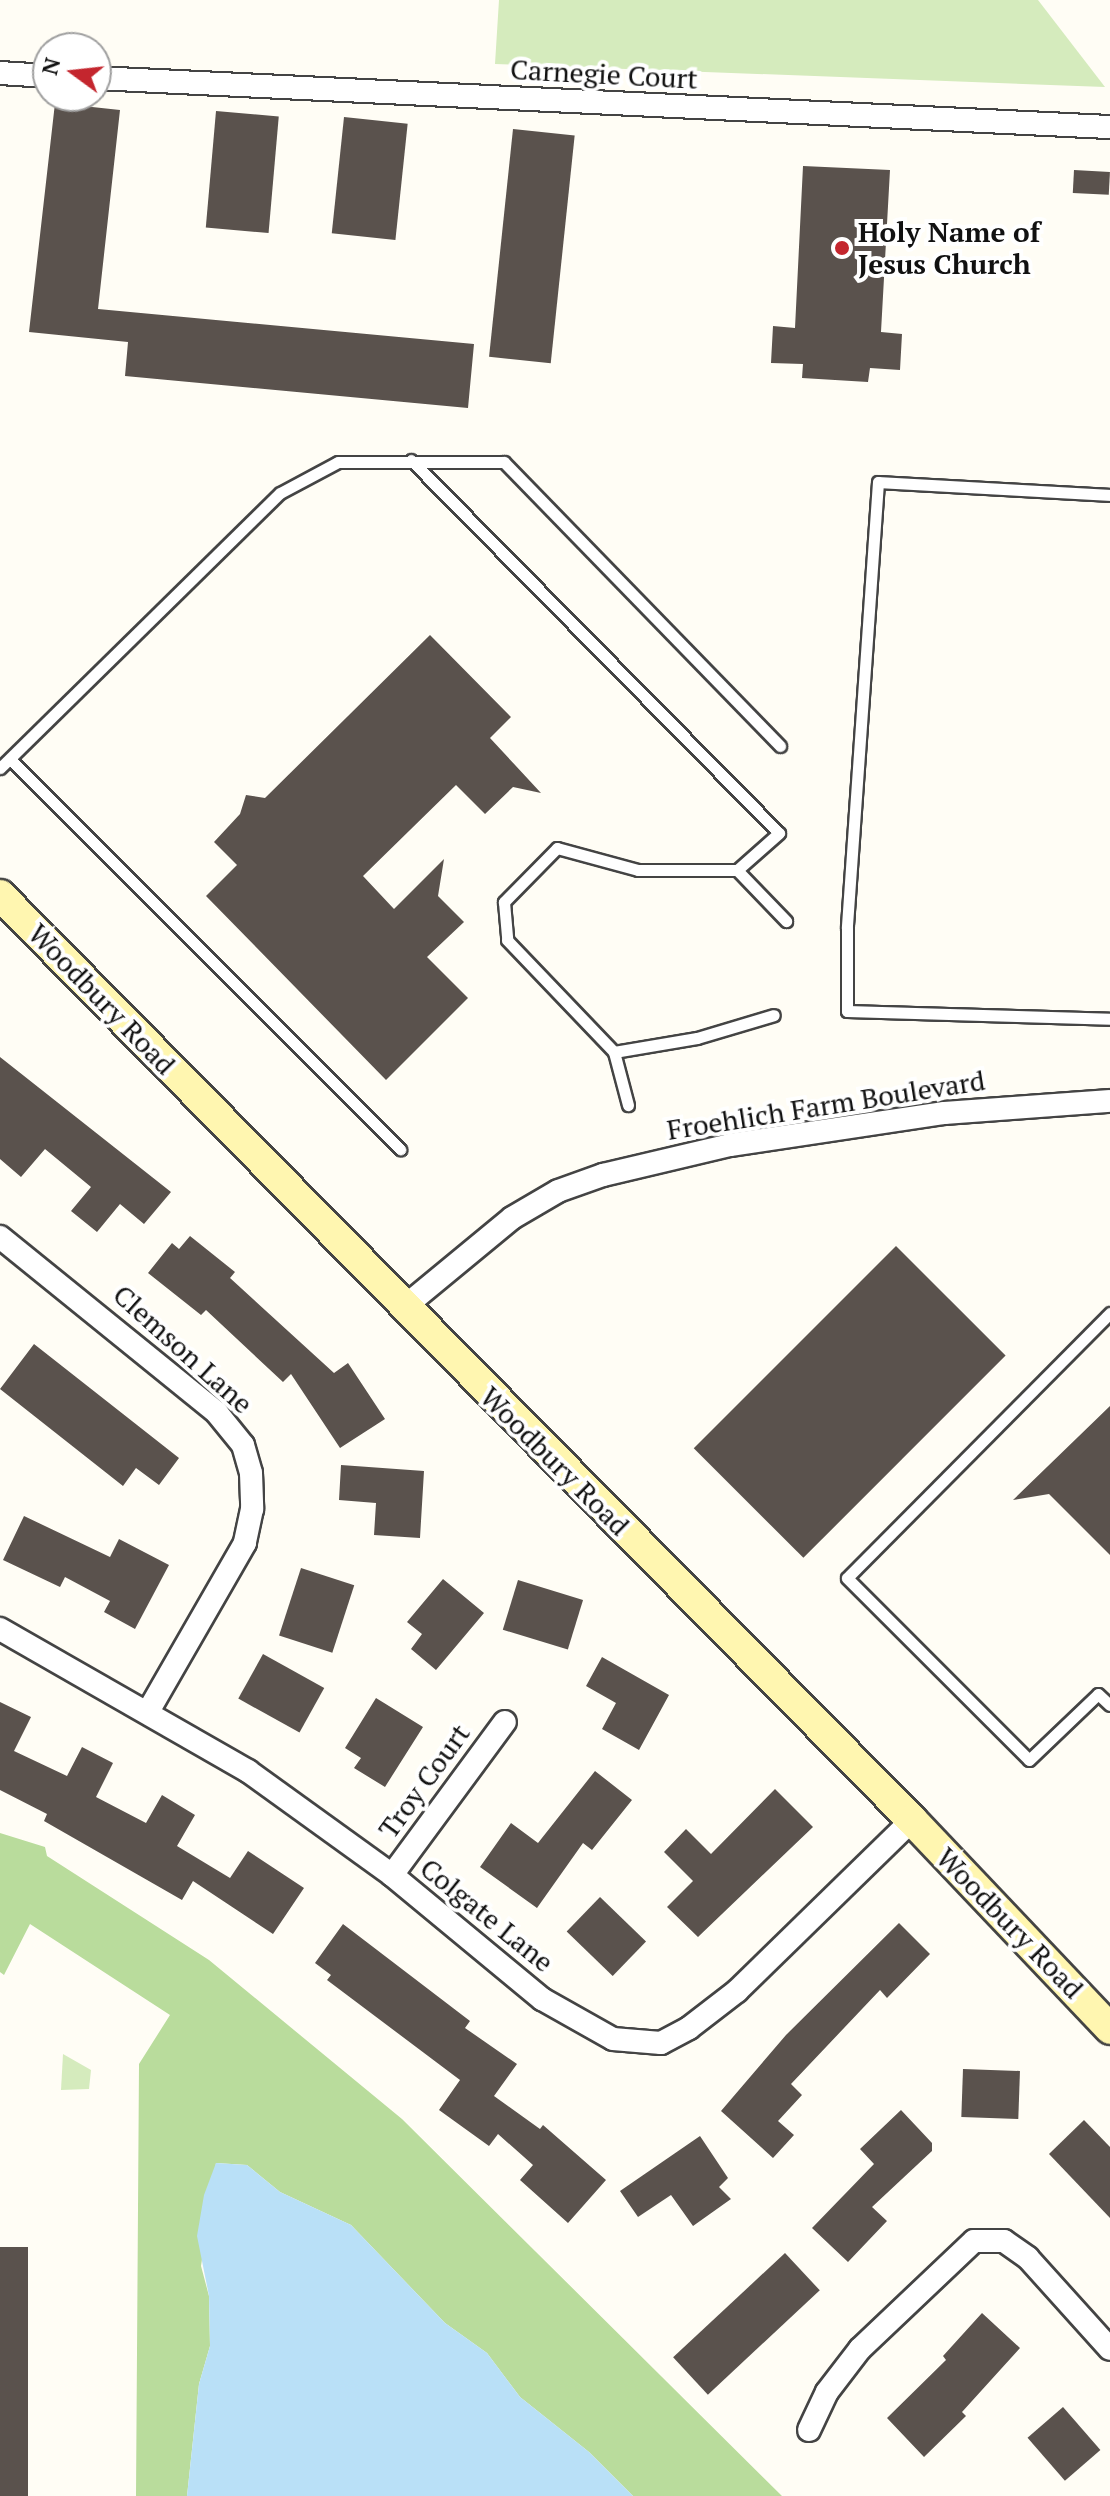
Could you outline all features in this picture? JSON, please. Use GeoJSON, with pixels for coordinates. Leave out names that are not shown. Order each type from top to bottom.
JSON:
{"type":"FeatureCollection","features":[{"type":"Feature","properties":{"kind":"main road","name":"Woodbury Road"},"geometry":{"type":"LineString","coordinates":[[0,895],[403,1308],[912,1820],[1110,2029]]}},
{"type":"Feature","properties":{"kind":"street"},"geometry":{"type":"LineString","coordinates":[[0,73],[32,75]]}},
{"type":"Feature","properties":{"kind":"street","name":"Carnegie Court"},"geometry":{"type":"LineString","coordinates":[[112,79],[1110,127]]}},
{"type":"Feature","properties":{"kind":"street","name":"Froehlich Farm Boulevard"},"geometry":{"type":"LineString","coordinates":[[403,1308],[512,1218],[558,1191],[603,1175],[730,1145],[945,1113],[1110,1101]]}},
{"type":"Feature","properties":{"kind":"street","name":"Clemson Lane"},"geometry":{"type":"LineString","coordinates":[[0,1237],[217,1413],[243,1445],[251,1473],[245,1543],[148,1712]]}},
{"type":"Feature","properties":{"kind":"street","name":"Colgate Lane"},"geometry":{"type":"LineString","coordinates":[[0,1629],[248,1771],[392,1875],[542,1999],[613,2039],[661,2043],[737,1991],[912,1820]]}},
{"type":"Feature","properties":{"kind":"street","name":"Troy Court"},"geometry":{"type":"LineString","coordinates":[[392,1875],[505,1722]]}},
{"type":"Feature","properties":{"kind":"street"},"geometry":{"type":"LineString","coordinates":[[809,2430],[827,2392],[860,2349],[974,2241],[1004,2241],[1028,2258],[1110,2349]]}},
{"type":"Feature","properties":{"kind":"lane"},"geometry":{"type":"LineString","coordinates":[[411,460],[779,833],[737,870],[638,870],[557,848],[504,902],[507,940],[614,1052],[628,1105]]}},
{"type":"Feature","properties":{"kind":"lane"},"geometry":{"type":"LineString","coordinates":[[0,768],[280,493],[338,462],[504,462],[780,746]]}},
{"type":"Feature","properties":{"kind":"lane"},"geometry":{"type":"LineString","coordinates":[[1110,495],[878,482],[847,928],[847,1011],[1110,1019]]}},
{"type":"Feature","properties":{"kind":"lane"},"geometry":{"type":"LineString","coordinates":[[10,759],[400,1149]]}},
{"type":"Feature","properties":{"kind":"lane"},"geometry":{"type":"LineString","coordinates":[[737,870],[786,921]]}},
{"type":"Feature","properties":{"kind":"lane"},"geometry":{"type":"LineString","coordinates":[[614,1052],[697,1038],[774,1015]]}},
{"type":"Feature","properties":{"kind":"lane"},"geometry":{"type":"LineString","coordinates":[[1110,1313],[847,1578],[1029,1760],[1098,1694],[1110,1705]]}},
{"type":"Feature","properties":{"kind":"green space"},"geometry":{"type":"Polygon","coordinates":[[[499,0],[1038,0],[1105,87],[495,64],[499,0]]]}},
{"type":"Feature","properties":{"kind":"green space"},"geometry":{"type":"Polygon","coordinates":[[[0,1833],[45,1847],[47,1856],[209,1960],[402,2119],[782,2496],[633,2496],[589,2452],[520,2397],[487,2353],[445,2323],[351,2225],[280,2192],[247,2165],[216,2163],[201,2266],[209,2296],[210,2346],[199,2384],[187,2496],[136,2496],[139,2064],[170,2015],[30,1924],[4,1975],[0,1972],[0,1833]]]}},
{"type":"Feature","properties":{"kind":"green space"},"geometry":{"type":"Polygon","coordinates":[[[63,2054],[91,2070],[89,2089],[61,2090],[63,2054]]]}},
{"type":"Feature","properties":{"kind":"water"},"geometry":{"type":"Polygon","coordinates":[[[216,2163],[247,2165],[280,2192],[351,2225],[445,2323],[487,2353],[520,2397],[589,2452],[633,2496],[187,2496],[199,2384],[210,2346],[209,2296],[197,2236],[204,2195],[216,2163]]]}},
{"type":"Feature","properties":{"kind":"building"},"geometry":{"type":"Polygon","coordinates":[[[120,110],[98,309],[474,344],[468,408],[125,376],[128,342],[29,332],[54,112],[120,110]]]}},
{"type":"Feature","properties":{"kind":"building"},"geometry":{"type":"Polygon","coordinates":[[[216,111],[279,116],[269,233],[206,228],[216,111]]]}},
{"type":"Feature","properties":{"kind":"building"},"geometry":{"type":"Polygon","coordinates":[[[344,117],[408,124],[395,240],[332,233],[344,117]]]}},
{"type":"Feature","properties":{"kind":"building"},"geometry":{"type":"Polygon","coordinates":[[[513,129],[575,135],[551,363],[489,357],[513,129]]]}},
{"type":"Feature","properties":{"kind":"building","name":"Holy Name of Jesus Church"},"geometry":{"type":"Polygon","coordinates":[[[803,166],[890,170],[881,332],[902,334],[900,370],[870,368],[868,382],[802,378],[803,364],[771,363],[773,326],[795,328],[803,166]]]}},
{"type":"Feature","properties":{"kind":"building"},"geometry":{"type":"Polygon","coordinates":[[[1074,170],[1110,172],[1109,195],[1073,193],[1074,170]]]}},
{"type":"Feature","properties":{"kind":"building"},"geometry":{"type":"Polygon","coordinates":[[[430,635],[511,717],[490,738],[541,793],[513,787],[485,814],[456,785],[363,876],[394,909],[444,859],[438,896],[464,922],[427,957],[468,998],[386,1080],[206,896],[237,865],[214,842],[240,814],[246,795],[265,798],[430,635]]]}},
{"type":"Feature","properties":{"kind":"building"},"geometry":{"type":"Polygon","coordinates":[[[0,1057],[171,1192],[144,1224],[120,1204],[97,1232],[71,1211],[91,1187],[45,1149],[21,1177],[0,1159],[0,1057]]]}},
{"type":"Feature","properties":{"kind":"building"},"geometry":{"type":"Polygon","coordinates":[[[190,1236],[235,1272],[230,1278],[334,1373],[348,1363],[385,1419],[340,1448],[291,1374],[283,1382],[206,1310],[201,1315],[148,1273],[172,1243],[179,1249],[190,1236]]]}},
{"type":"Feature","properties":{"kind":"building"},"geometry":{"type":"Polygon","coordinates":[[[896,1246],[1006,1356],[803,1558],[694,1448],[896,1246]]]}},
{"type":"Feature","properties":{"kind":"building"},"geometry":{"type":"Polygon","coordinates":[[[34,1344],[179,1458],[159,1485],[136,1468],[123,1486],[0,1389],[34,1344]]]}},
{"type":"Feature","properties":{"kind":"building"},"geometry":{"type":"Polygon","coordinates":[[[1110,1406],[1110,1555],[1049,1494],[1013,1500],[1110,1406]]]}},
{"type":"Feature","properties":{"kind":"building"},"geometry":{"type":"Polygon","coordinates":[[[341,1465],[424,1471],[420,1538],[374,1535],[376,1503],[339,1500],[341,1465]]]}},
{"type":"Feature","properties":{"kind":"building"},"geometry":{"type":"Polygon","coordinates":[[[24,1516],[110,1557],[119,1539],[169,1565],[135,1629],[104,1612],[110,1601],[65,1577],[60,1587],[3,1560],[24,1516]]]}},
{"type":"Feature","properties":{"kind":"building"},"geometry":{"type":"Polygon","coordinates":[[[301,1568],[354,1585],[332,1653],[279,1636],[301,1568]]]}},
{"type":"Feature","properties":{"kind":"building"},"geometry":{"type":"Polygon","coordinates":[[[443,1579],[484,1613],[436,1670],[411,1649],[422,1634],[407,1622],[443,1579]]]}},
{"type":"Feature","properties":{"kind":"building"},"geometry":{"type":"Polygon","coordinates":[[[518,1580],[583,1600],[568,1650],[503,1630],[518,1580]]]}},
{"type":"Feature","properties":{"kind":"building"},"geometry":{"type":"Polygon","coordinates":[[[263,1654],[324,1688],[299,1733],[238,1699],[263,1654]]]}},
{"type":"Feature","properties":{"kind":"building"},"geometry":{"type":"Polygon","coordinates":[[[602,1657],[669,1695],[639,1750],[602,1729],[616,1703],[586,1686],[602,1657]]]}},
{"type":"Feature","properties":{"kind":"building"},"geometry":{"type":"Polygon","coordinates":[[[376,1698],[423,1727],[385,1787],[354,1768],[361,1758],[345,1748],[376,1698]]]}},
{"type":"Feature","properties":{"kind":"building"},"geometry":{"type":"Polygon","coordinates":[[[0,1702],[31,1717],[14,1751],[67,1776],[82,1747],[113,1763],[96,1797],[146,1823],[162,1795],[195,1815],[177,1846],[230,1878],[248,1851],[304,1888],[273,1934],[193,1881],[182,1900],[44,1821],[47,1814],[0,1790],[0,1702]]]}},
{"type":"Feature","properties":{"kind":"building"},"geometry":{"type":"Polygon","coordinates":[[[595,1771],[632,1800],[592,1850],[583,1843],[537,1908],[480,1867],[511,1823],[538,1843],[595,1771]]]}},
{"type":"Feature","properties":{"kind":"building"},"geometry":{"type":"Polygon","coordinates":[[[775,1789],[813,1827],[698,1937],[667,1907],[693,1881],[664,1852],[686,1829],[711,1854],[775,1789]]]}},
{"type":"Feature","properties":{"kind":"building"},"geometry":{"type":"Polygon","coordinates":[[[600,1897],[646,1941],[613,1976],[567,1932],[600,1897]]]}},
{"type":"Feature","properties":{"kind":"building"},"geometry":{"type":"Polygon","coordinates":[[[899,1923],[930,1954],[887,1998],[880,1990],[791,2084],[802,2095],[778,2121],[794,2135],[773,2158],[721,2111],[786,2035],[899,1923]]]}},
{"type":"Feature","properties":{"kind":"building"},"geometry":{"type":"Polygon","coordinates":[[[343,1924],[470,2021],[465,2028],[517,2064],[494,2096],[540,2129],[543,2125],[606,2180],[568,2223],[520,2180],[533,2165],[498,2134],[489,2146],[439,2110],[460,2080],[327,1980],[331,1975],[315,1963],[343,1924]]]}},
{"type":"Feature","properties":{"kind":"building"},"geometry":{"type":"Polygon","coordinates":[[[963,2069],[1020,2071],[1018,2119],[961,2117],[963,2069]]]}},
{"type":"Feature","properties":{"kind":"building"},"geometry":{"type":"Polygon","coordinates":[[[901,2110],[932,2143],[932,2151],[872,2207],[887,2221],[848,2262],[812,2228],[874,2164],[860,2149],[901,2110]]]}},
{"type":"Feature","properties":{"kind":"building"},"geometry":{"type":"Polygon","coordinates":[[[1084,2120],[1110,2147],[1110,2218],[1049,2154],[1084,2120]]]}},
{"type":"Feature","properties":{"kind":"building"},"geometry":{"type":"Polygon","coordinates":[[[700,2136],[728,2178],[719,2187],[731,2199],[693,2226],[671,2195],[638,2217],[620,2191],[700,2136]]]}},
{"type":"Feature","properties":{"kind":"building"},"geometry":{"type":"Polygon","coordinates":[[[0,2247],[28,2247],[28,2496],[0,2496],[0,2247]]]}},
{"type":"Feature","properties":{"kind":"building"},"geometry":{"type":"Polygon","coordinates":[[[785,2253],[820,2290],[708,2395],[673,2357],[785,2253]]]}},
{"type":"Feature","properties":{"kind":"building"},"geometry":{"type":"Polygon","coordinates":[[[982,2313],[1020,2348],[962,2412],[966,2416],[924,2457],[887,2418],[946,2360],[943,2356],[982,2313]]]}},
{"type":"Feature","properties":{"kind":"building"},"geometry":{"type":"Polygon","coordinates":[[[1063,2407],[1100,2450],[1065,2481],[1028,2438],[1063,2407]]]}},
{"type":"Feature","properties":{"kind":"place","name":"Holy Name of Jesus Church"},"geometry":{"type":"Point","coordinates":[842,248]}}]}
